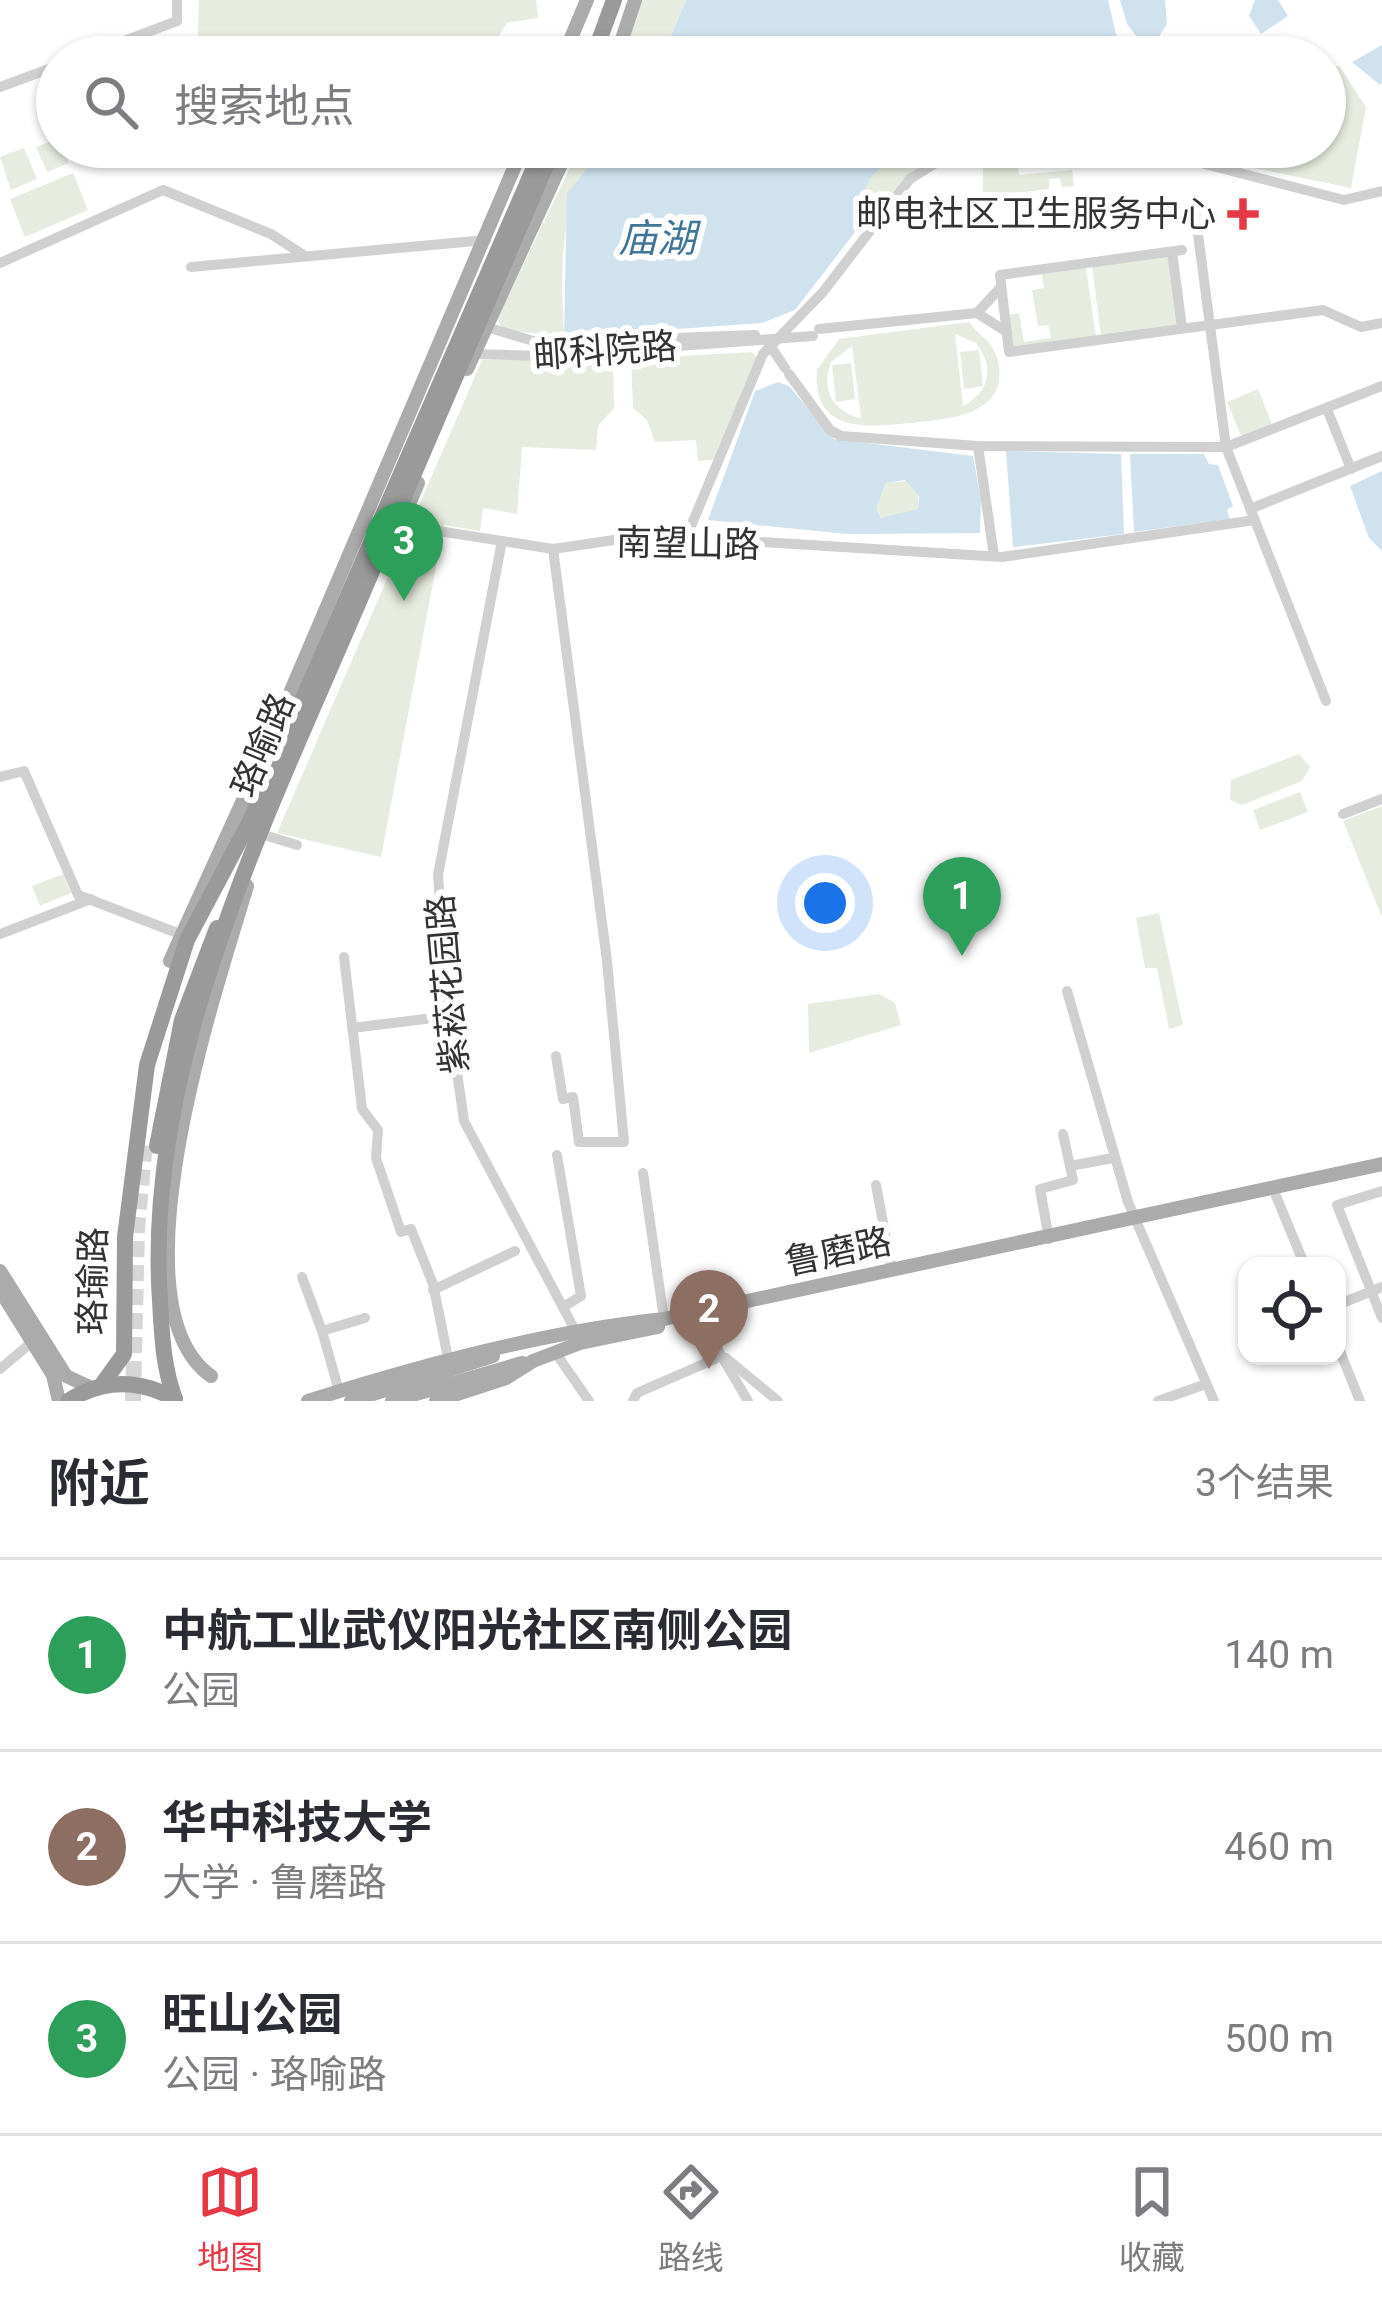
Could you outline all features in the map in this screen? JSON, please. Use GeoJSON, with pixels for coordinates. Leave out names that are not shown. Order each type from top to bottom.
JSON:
{"type":"FeatureCollection","features":[{"type":"Feature","properties":{"kind":"highway"},"geometry":{"type":"LineString","coordinates":[[591,36],[604,0]]}},
{"type":"Feature","properties":{"kind":"highway"},"geometry":{"type":"LineString","coordinates":[[601,36],[614,0]]}},
{"type":"Feature","properties":{"kind":"highway","name":"珞喻路"},"geometry":{"type":"LineString","coordinates":[[471,321],[491,242],[532,168]]}},
{"type":"Feature","properties":{"kind":"highway","name":"珞喻路"},"geometry":{"type":"LineString","coordinates":[[132,1171],[147,1065],[185,936],[225,872],[544,168]]}},
{"type":"Feature","properties":{"kind":"highway","name":"珞喻路"},"geometry":{"type":"LineString","coordinates":[[176,1400],[165,1365],[158,1266],[176,1101],[244,874],[397,525],[458,350]]}},
{"type":"Feature","properties":{"kind":"highway"},"geometry":{"type":"LineString","coordinates":[[225,872],[170,1028],[151,1144],[188,1004],[244,874]]}},
{"type":"Feature","properties":{"kind":"highway","name":"珞瑜路"},"geometry":{"type":"LineString","coordinates":[[97,1387],[124,1354],[124,1262],[132,1171]]}},
{"type":"Feature","properties":{"kind":"highway"},"geometry":{"type":"LineString","coordinates":[[124,1262],[138,1279],[150,1276],[158,1266]]}},
{"type":"Feature","properties":{"kind":"highway"},"geometry":{"type":"LineString","coordinates":[[68,1401],[97,1387],[147,1386],[176,1400]]}},
{"type":"Feature","properties":{"kind":"main road"},"geometry":{"type":"LineString","coordinates":[[572,36],[587,0]]}},
{"type":"Feature","properties":{"kind":"main road"},"geometry":{"type":"LineString","coordinates":[[623,36],[634,0]]}},
{"type":"Feature","properties":{"kind":"main road"},"geometry":{"type":"LineString","coordinates":[[491,242],[516,168]]}},
{"type":"Feature","properties":{"kind":"main road"},"geometry":{"type":"LineString","coordinates":[[170,961],[471,321],[557,168]]}},
{"type":"Feature","properties":{"kind":"main road"},"geometry":{"type":"LineString","coordinates":[[211,1376],[186,1353],[175,1325],[170,1217],[192,1062],[264,835]]}},
{"type":"Feature","properties":{"kind":"main road","name":"鲁磨路"},"geometry":{"type":"LineString","coordinates":[[436,1401],[506,1378],[532,1360],[555,1352],[1382,1168]]}},
{"type":"Feature","properties":{"kind":"main road","name":"鲁磨路"},"geometry":{"type":"LineString","coordinates":[[308,1401],[345,1396],[448,1358],[1276,1196],[1382,1168]]}},
{"type":"Feature","properties":{"kind":"main road"},"geometry":{"type":"LineString","coordinates":[[0,1271],[57,1372],[59,1401]]}},
{"type":"Feature","properties":{"kind":"main road"},"geometry":{"type":"LineString","coordinates":[[0,1290],[57,1372],[97,1387]]}},
{"type":"Feature","properties":{"kind":"main road"},"geometry":{"type":"LineString","coordinates":[[345,1396],[508,1349]]}},
{"type":"Feature","properties":{"kind":"main road"},"geometry":{"type":"LineString","coordinates":[[392,1401],[532,1360]]}},
{"type":"Feature","properties":{"kind":"street"},"geometry":{"type":"LineString","coordinates":[[136,36],[177,20],[177,0]]}},
{"type":"Feature","properties":{"kind":"street"},"geometry":{"type":"LineString","coordinates":[[0,87],[36,74]]}},
{"type":"Feature","properties":{"kind":"street"},"geometry":{"type":"LineString","coordinates":[[686,538],[752,374],[772,339],[823,292],[910,179],[928,168]]}},
{"type":"Feature","properties":{"kind":"street"},"geometry":{"type":"LineString","coordinates":[[1220,168],[1343,200],[1382,191]]}},
{"type":"Feature","properties":{"kind":"street"},"geometry":{"type":"LineString","coordinates":[[0,263],[163,190],[271,235],[305,256]]}},
{"type":"Feature","properties":{"kind":"street"},"geometry":{"type":"LineString","coordinates":[[1182,328],[1194,204]]}},
{"type":"Feature","properties":{"kind":"street"},"geometry":{"type":"LineString","coordinates":[[191,267],[491,242]]}},
{"type":"Feature","properties":{"kind":"street"},"geometry":{"type":"LineString","coordinates":[[1187,250],[1000,275],[1010,352],[1323,310],[1360,328],[1382,323]]}},
{"type":"Feature","properties":{"kind":"street"},"geometry":{"type":"LineString","coordinates":[[1187,250],[1210,324],[1226,447],[1326,701]]}},
{"type":"Feature","properties":{"kind":"street"},"geometry":{"type":"LineString","coordinates":[[977,313],[1001,286]]}},
{"type":"Feature","properties":{"kind":"street"},"geometry":{"type":"LineString","coordinates":[[471,321],[540,343],[772,339],[977,313],[1007,332]]}},
{"type":"Feature","properties":{"kind":"street"},"geometry":{"type":"LineString","coordinates":[[772,339],[787,371],[837,435],[978,446],[1226,447],[1382,386]]}},
{"type":"Feature","properties":{"kind":"street","name":"邮科院路"},"geometry":{"type":"LineString","coordinates":[[458,350],[772,339]]}},
{"type":"Feature","properties":{"kind":"street"},"geometry":{"type":"LineString","coordinates":[[1327,410],[1351,470]]}},
{"type":"Feature","properties":{"kind":"street"},"geometry":{"type":"LineString","coordinates":[[978,446],[990,556]]}},
{"type":"Feature","properties":{"kind":"street","name":"南望山路"},"geometry":{"type":"LineString","coordinates":[[397,525],[553,549],[644,535],[990,556],[1252,515],[1382,457]]}},
{"type":"Feature","properties":{"kind":"street","name":"紫菘花园路"},"geometry":{"type":"LineString","coordinates":[[502,541],[438,875],[449,1016],[464,1121],[576,1332]]}},
{"type":"Feature","properties":{"kind":"street"},"geometry":{"type":"LineString","coordinates":[[553,549],[607,961],[624,1142],[579,1142],[573,1097],[562,1099],[556,1056]]}},
{"type":"Feature","properties":{"kind":"street"},"geometry":{"type":"LineString","coordinates":[[0,777],[24,771],[74,889],[185,936]]}},
{"type":"Feature","properties":{"kind":"street"},"geometry":{"type":"LineString","coordinates":[[1343,814],[1382,799]]}},
{"type":"Feature","properties":{"kind":"street"},"geometry":{"type":"LineString","coordinates":[[264,835],[297,845]]}},
{"type":"Feature","properties":{"kind":"street"},"geometry":{"type":"LineString","coordinates":[[0,934],[94,898]]}},
{"type":"Feature","properties":{"kind":"street"},"geometry":{"type":"LineString","coordinates":[[344,957],[362,1109],[378,1130],[376,1158],[401,1232],[411,1229],[433,1290],[448,1358]]}},
{"type":"Feature","properties":{"kind":"street"},"geometry":{"type":"LineString","coordinates":[[1066,992],[1113,1158],[1214,1401]]}},
{"type":"Feature","properties":{"kind":"street"},"geometry":{"type":"LineString","coordinates":[[352,1028],[449,1016]]}},
{"type":"Feature","properties":{"kind":"street"},"geometry":{"type":"LineString","coordinates":[[1048,1239],[1040,1189],[1072,1180],[1063,1134]]}},
{"type":"Feature","properties":{"kind":"street"},"geometry":{"type":"LineString","coordinates":[[556,1155],[581,1296],[563,1306]]}},
{"type":"Feature","properties":{"kind":"street"},"geometry":{"type":"LineString","coordinates":[[1070,1166],[1113,1158]]}},
{"type":"Feature","properties":{"kind":"street"},"geometry":{"type":"LineString","coordinates":[[643,1173],[664,1319]]}},
{"type":"Feature","properties":{"kind":"street"},"geometry":{"type":"LineString","coordinates":[[876,1186],[892,1271]]}},
{"type":"Feature","properties":{"kind":"street"},"geometry":{"type":"LineString","coordinates":[[1382,1191],[1337,1204],[1377,1289],[1382,1318]]}},
{"type":"Feature","properties":{"kind":"street"},"geometry":{"type":"LineString","coordinates":[[1276,1196],[1301,1257]]}},
{"type":"Feature","properties":{"kind":"street"},"geometry":{"type":"LineString","coordinates":[[433,1290],[515,1251]]}},
{"type":"Feature","properties":{"kind":"street"},"geometry":{"type":"LineString","coordinates":[[302,1277],[345,1396]]}},
{"type":"Feature","properties":{"kind":"street"},"geometry":{"type":"LineString","coordinates":[[1346,1301],[1377,1289]]}},
{"type":"Feature","properties":{"kind":"street"},"geometry":{"type":"LineString","coordinates":[[709,1316],[719,1352],[748,1401]]}},
{"type":"Feature","properties":{"kind":"street"},"geometry":{"type":"LineString","coordinates":[[322,1331],[365,1318]]}},
{"type":"Feature","properties":{"kind":"street"},"geometry":{"type":"LineString","coordinates":[[0,1369],[32,1342]]}},
{"type":"Feature","properties":{"kind":"street"},"geometry":{"type":"LineString","coordinates":[[555,1352],[589,1401]]}},
{"type":"Feature","properties":{"kind":"street"},"geometry":{"type":"LineString","coordinates":[[633,1401],[637,1393],[715,1359],[719,1352]]}},
{"type":"Feature","properties":{"kind":"street"},"geometry":{"type":"LineString","coordinates":[[719,1352],[778,1401]]}},
{"type":"Feature","properties":{"kind":"street"},"geometry":{"type":"LineString","coordinates":[[1345,1365],[1360,1401]]}},
{"type":"Feature","properties":{"kind":"street"},"geometry":{"type":"LineString","coordinates":[[1158,1401],[1206,1384]]}},
{"type":"Feature","properties":{"kind":"shaded area"},"geometry":{"type":"Polygon","coordinates":[[[199,0],[536,0],[538,18],[507,23],[499,36],[198,36],[199,0]]]}},
{"type":"Feature","properties":{"kind":"shaded area"},"geometry":{"type":"Polygon","coordinates":[[[640,0],[686,0],[671,36],[629,36],[640,0]]]}},
{"type":"Feature","properties":{"kind":"shaded area"},"geometry":{"type":"Polygon","coordinates":[[[1346,76],[1366,107],[1351,188],[1254,168],[1346,168],[1346,76]]]}},
{"type":"Feature","properties":{"kind":"shaded area"},"geometry":{"type":"Polygon","coordinates":[[[24,148],[37,179],[11,190],[0,157],[24,148]]]}},
{"type":"Feature","properties":{"kind":"shaded area"},"geometry":{"type":"Polygon","coordinates":[[[570,168],[589,168],[578,188],[565,236],[564,337],[503,330],[497,319],[570,168]]]}},
{"type":"Feature","properties":{"kind":"shaded area"},"geometry":{"type":"Polygon","coordinates":[[[880,168],[919,168],[872,221],[866,218],[863,205],[880,168]]]}},
{"type":"Feature","properties":{"kind":"shaded area"},"geometry":{"type":"Polygon","coordinates":[[[983,168],[1018,168],[1019,175],[1072,170],[1074,186],[1062,187],[1060,178],[1049,179],[1049,189],[983,197],[983,168]]]}},
{"type":"Feature","properties":{"kind":"shaded area"},"geometry":{"type":"Polygon","coordinates":[[[73,173],[88,210],[25,237],[10,199],[73,173]]]}},
{"type":"Feature","properties":{"kind":"shaded area"},"geometry":{"type":"Polygon","coordinates":[[[1168,256],[1177,326],[1101,336],[1092,266],[1168,256]]]}},
{"type":"Feature","properties":{"kind":"shaded area"},"geometry":{"type":"Polygon","coordinates":[[[1086,268],[1096,337],[1012,349],[1007,315],[1019,313],[1024,342],[1051,338],[1049,325],[1038,326],[1032,290],[1044,288],[1042,274],[1086,268]]]}},
{"type":"Feature","properties":{"kind":"shaded area"},"geometry":{"type":"Polygon","coordinates":[[[969,322],[997,357],[995,392],[974,411],[958,416],[875,426],[844,422],[823,405],[818,390],[817,370],[839,339],[969,322]],[[955,334],[963,406],[984,386],[986,361],[976,343],[955,334]],[[852,346],[831,362],[828,390],[842,410],[860,418],[861,417],[852,346]]]}},
{"type":"Feature","properties":{"kind":"shaded area"},"geometry":{"type":"Polygon","coordinates":[[[979,350],[983,386],[964,389],[960,352],[979,350]]]}},
{"type":"Feature","properties":{"kind":"shaded area"},"geometry":{"type":"Polygon","coordinates":[[[752,352],[757,357],[713,460],[698,461],[696,440],[655,442],[647,420],[633,408],[631,359],[752,352]]]}},
{"type":"Feature","properties":{"kind":"shaded area"},"geometry":{"type":"Polygon","coordinates":[[[482,360],[613,360],[614,408],[598,426],[596,450],[522,447],[517,514],[483,508],[480,531],[444,525],[381,857],[277,833],[482,360]]]}},
{"type":"Feature","properties":{"kind":"shaded area"},"geometry":{"type":"Polygon","coordinates":[[[851,363],[855,399],[836,402],[832,365],[851,363]]]}},
{"type":"Feature","properties":{"kind":"shaded area"},"geometry":{"type":"Polygon","coordinates":[[[1258,389],[1272,424],[1241,436],[1227,402],[1258,389]]]}},
{"type":"Feature","properties":{"kind":"shaded area"},"geometry":{"type":"Polygon","coordinates":[[[906,481],[918,493],[918,510],[882,519],[876,508],[886,483],[906,481]]]}},
{"type":"Feature","properties":{"kind":"shaded area"},"geometry":{"type":"Polygon","coordinates":[[[1299,754],[1310,767],[1302,781],[1242,805],[1230,800],[1231,780],[1299,754]]]}},
{"type":"Feature","properties":{"kind":"shaded area"},"geometry":{"type":"Polygon","coordinates":[[[1300,792],[1308,812],[1260,830],[1253,810],[1300,792]]]}},
{"type":"Feature","properties":{"kind":"shaded area"},"geometry":{"type":"Polygon","coordinates":[[[1382,806],[1382,917],[1343,821],[1382,806]]]}},
{"type":"Feature","properties":{"kind":"shaded area"},"geometry":{"type":"Polygon","coordinates":[[[63,874],[71,893],[40,906],[32,886],[63,874]]]}},
{"type":"Feature","properties":{"kind":"shaded area"},"geometry":{"type":"Polygon","coordinates":[[[1159,913],[1183,1025],[1169,1029],[1157,968],[1145,968],[1136,918],[1159,913]]]}},
{"type":"Feature","properties":{"kind":"shaded area"},"geometry":{"type":"Polygon","coordinates":[[[879,994],[895,1003],[901,1025],[809,1053],[808,1004],[879,994]]]}},
{"type":"Feature","properties":{"kind":"water"},"geometry":{"type":"Polygon","coordinates":[[[686,0],[1108,0],[1117,36],[671,36],[686,0]]]}},
{"type":"Feature","properties":{"kind":"water"},"geometry":{"type":"Polygon","coordinates":[[[1120,0],[1165,0],[1167,24],[1159,36],[1136,36],[1120,0]]]}},
{"type":"Feature","properties":{"kind":"water"},"geometry":{"type":"Polygon","coordinates":[[[1255,0],[1278,0],[1288,16],[1261,34],[1249,16],[1255,0]]]}},
{"type":"Feature","properties":{"kind":"water"},"geometry":{"type":"Polygon","coordinates":[[[1382,45],[1382,82],[1380,85],[1352,62],[1382,45]]]}},
{"type":"Feature","properties":{"kind":"water","name":"庙湖"},"geometry":{"type":"Polygon","coordinates":[[[588,168],[881,168],[864,194],[866,218],[795,310],[762,323],[564,337],[567,193],[588,168]]]}},
{"type":"Feature","properties":{"kind":"water"},"geometry":{"type":"Polygon","coordinates":[[[778,382],[789,386],[834,439],[973,456],[981,500],[980,533],[847,534],[708,520],[755,391],[778,382]],[[905,480],[886,483],[876,508],[881,518],[918,509],[919,496],[905,480]]]}},
{"type":"Feature","properties":{"kind":"water"},"geometry":{"type":"Polygon","coordinates":[[[1006,451],[1121,454],[1124,534],[1013,547],[1006,451]]]}},
{"type":"Feature","properties":{"kind":"water"},"geometry":{"type":"Polygon","coordinates":[[[1130,454],[1204,454],[1209,464],[1218,465],[1233,506],[1227,510],[1230,519],[1134,532],[1130,454]]]}},
{"type":"Feature","properties":{"kind":"water"},"geometry":{"type":"Polygon","coordinates":[[[1382,471],[1382,551],[1369,538],[1350,486],[1382,471]]]}},
{"type":"Feature","properties":{"kind":"tunnel"},"geometry":{"type":"LineString","coordinates":[[133,1401],[137,1229],[145,1144]]}},
{"type":"Feature","properties":{"kind":"place","name":"邮电社区卫生服务中心"},"geometry":{"type":"Point","coordinates":[1243,214]}},
{"type":"Feature","properties":{"kind":"place","name":"旺山公园"},"geometry":{"type":"Point","coordinates":[404,601]}},
{"type":"Feature","properties":{"kind":"place","name":"中航工业武仪阳光社区南侧公园"},"geometry":{"type":"Point","coordinates":[962,956]}},
{"type":"Feature","properties":{"kind":"place","name":"华中科技大学"},"geometry":{"type":"Point","coordinates":[709,1369]}}]}
